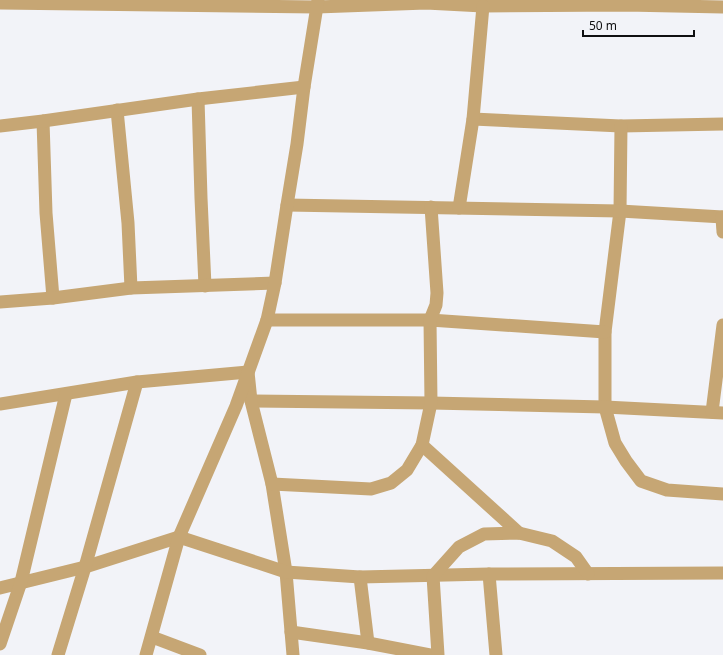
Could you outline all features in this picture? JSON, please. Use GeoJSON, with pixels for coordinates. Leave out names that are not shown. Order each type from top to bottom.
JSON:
{"type":"FeatureCollection","features":[{"type":"Feature","properties":{"kind":"street"},"geometry":{"type":"LineString","coordinates":[[0,3],[426,2],[483,6],[626,3],[710,4],[723,8]]}},
{"type":"Feature","properties":{"kind":"street"},"geometry":{"type":"LineString","coordinates":[[146,655],[179,537],[236,406],[267,320],[275,282],[297,144],[317,3]]}},
{"type":"Feature","properties":{"kind":"street"},"geometry":{"type":"LineString","coordinates":[[459,208],[473,118],[483,6]]}},
{"type":"Feature","properties":{"kind":"street"},"geometry":{"type":"LineString","coordinates":[[0,126],[198,99],[304,87]]}},
{"type":"Feature","properties":{"kind":"street"},"geometry":{"type":"LineString","coordinates":[[198,99],[205,286]]}},
{"type":"Feature","properties":{"kind":"street"},"geometry":{"type":"LineString","coordinates":[[117,110],[128,223],[131,288]]}},
{"type":"Feature","properties":{"kind":"street"},"geometry":{"type":"LineString","coordinates":[[473,118],[621,126],[723,124]]}},
{"type":"Feature","properties":{"kind":"street"},"geometry":{"type":"LineString","coordinates":[[43,121],[46,213],[54,298]]}},
{"type":"Feature","properties":{"kind":"street"},"geometry":{"type":"LineString","coordinates":[[621,126],[620,212],[605,332],[605,407],[614,443],[626,462],[641,481],[667,490],[723,494]]}},
{"type":"Feature","properties":{"kind":"street"},"geometry":{"type":"LineString","coordinates":[[287,205],[620,212],[723,217],[723,232]]}},
{"type":"Feature","properties":{"kind":"street"},"geometry":{"type":"LineString","coordinates":[[272,484],[371,489],[391,483],[406,470],[422,445],[431,403],[430,320],[436,305],[437,293],[431,207]]}},
{"type":"Feature","properties":{"kind":"street"},"geometry":{"type":"LineString","coordinates":[[0,302],[54,298],[131,288],[275,282]]}},
{"type":"Feature","properties":{"kind":"street"},"geometry":{"type":"LineString","coordinates":[[267,320],[430,320],[605,332]]}},
{"type":"Feature","properties":{"kind":"street"},"geometry":{"type":"LineString","coordinates":[[251,401],[605,407],[718,413],[723,325]]}},
{"type":"Feature","properties":{"kind":"street"},"geometry":{"type":"LineString","coordinates":[[0,404],[137,382],[248,372]]}},
{"type":"Feature","properties":{"kind":"street"},"geometry":{"type":"LineString","coordinates":[[248,372],[251,401],[272,484],[286,572],[294,655]]}},
{"type":"Feature","properties":{"kind":"street"},"geometry":{"type":"LineString","coordinates":[[58,655],[86,567],[137,382]]}},
{"type":"Feature","properties":{"kind":"street"},"geometry":{"type":"LineString","coordinates":[[0,644],[21,582],[66,394]]}},
{"type":"Feature","properties":{"kind":"street"},"geometry":{"type":"LineString","coordinates":[[422,445],[519,532]]}},
{"type":"Feature","properties":{"kind":"street"},"geometry":{"type":"LineString","coordinates":[[438,655],[433,576],[459,547],[484,534],[519,532],[552,541],[576,557],[588,574]]}},
{"type":"Feature","properties":{"kind":"street"},"geometry":{"type":"LineString","coordinates":[[0,588],[86,567],[179,537],[286,572],[360,578],[489,574],[723,573]]}},
{"type":"Feature","properties":{"kind":"street"},"geometry":{"type":"LineString","coordinates":[[489,574],[496,655]]}},
{"type":"Feature","properties":{"kind":"street"},"geometry":{"type":"LineString","coordinates":[[360,578],[368,643]]}},
{"type":"Feature","properties":{"kind":"street"},"geometry":{"type":"LineString","coordinates":[[291,632],[368,643],[430,655]]}},
{"type":"Feature","properties":{"kind":"street"},"geometry":{"type":"LineString","coordinates":[[152,637],[200,655]]}}]}
